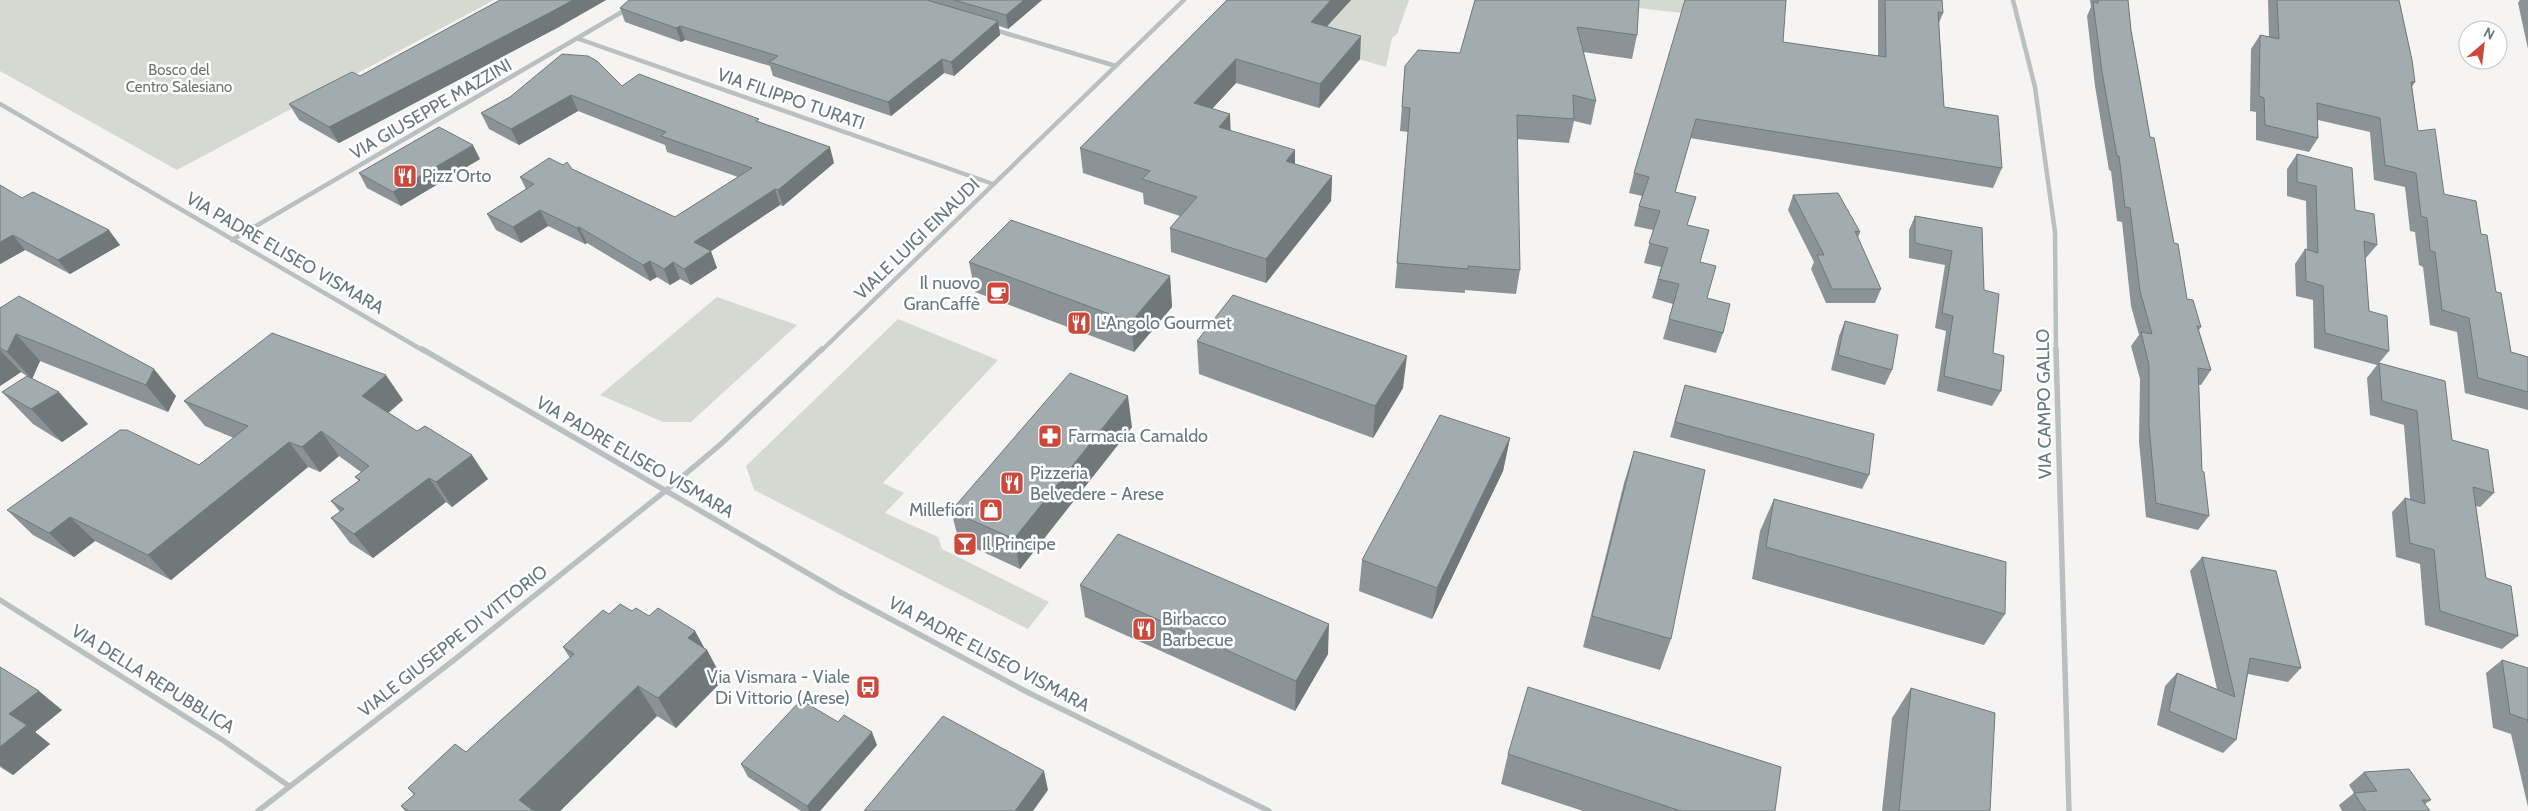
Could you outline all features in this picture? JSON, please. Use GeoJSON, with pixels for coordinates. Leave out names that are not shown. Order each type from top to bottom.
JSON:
{"type":"FeatureCollection","features":[{"type":"Feature","properties":{"kind":"street","name":"VIALE LUIGI EINAUDI"},"geometry":{"type":"LineString","coordinates":[[664,492],[735,431],[878,297],[1184,0]]}},
{"type":"Feature","properties":{"kind":"street","name":"VIA CAMPO GALLO"},"geometry":{"type":"LineString","coordinates":[[2013,0],[2036,87],[2055,232],[2056,405],[2070,811]]}},
{"type":"Feature","properties":{"kind":"street","name":"VIA GIUSEPPE MAZZINI"},"geometry":{"type":"LineString","coordinates":[[232,240],[580,39],[634,5]]}},
{"type":"Feature","properties":{"kind":"street"},"geometry":{"type":"LineString","coordinates":[[990,28],[1116,66]]}},
{"type":"Feature","properties":{"kind":"street","name":"VIA FILIPPO TURATI"},"geometry":{"type":"LineString","coordinates":[[580,39],[994,184]]}},
{"type":"Feature","properties":{"kind":"street","name":"VIA PADRE ELISEO VISMARA"},"geometry":{"type":"LineString","coordinates":[[0,104],[664,492],[840,592],[1029,693],[1269,811]]}},
{"type":"Feature","properties":{"kind":"street","name":"VIALE GIUSEPPE DI VITTORIO"},"geometry":{"type":"LineString","coordinates":[[258,811],[446,666],[664,492]]}},
{"type":"Feature","properties":{"kind":"street","name":"VIA DELLA REPUBBLICA"},"geometry":{"type":"LineString","coordinates":[[0,600],[224,741],[289,786]]}},
{"type":"Feature","properties":{"kind":"green space","name":"Bosco del Centro Salesiano"},"geometry":{"type":"Polygon","coordinates":[[[0,0],[494,0],[177,170],[0,71],[0,0]]]}},
{"type":"Feature","properties":{"kind":"green space"},"geometry":{"type":"Polygon","coordinates":[[[1351,0],[1409,0],[1397,34],[1392,38],[1386,67],[1310,45],[1351,0]]]}},
{"type":"Feature","properties":{"kind":"green space"},"geometry":{"type":"Polygon","coordinates":[[[1569,0],[1686,0],[1681,13],[1569,0]]]}},
{"type":"Feature","properties":{"kind":"green space"},"geometry":{"type":"Polygon","coordinates":[[[717,297],[797,325],[691,422],[663,422],[600,395],[717,297]]]}},
{"type":"Feature","properties":{"kind":"green space"},"geometry":{"type":"Polygon","coordinates":[[[898,319],[998,360],[883,483],[904,493],[885,513],[938,537],[942,549],[1049,602],[1028,629],[754,490],[746,466],[898,319]]]}},
{"type":"Feature","properties":{"kind":"building"},"geometry":{"type":"Polygon","coordinates":[[[500,0],[573,0],[329,127],[289,104],[352,72],[360,76],[500,0]]]}},
{"type":"Feature","properties":{"kind":"building"},"geometry":{"type":"Polygon","coordinates":[[[629,0],[927,0],[998,21],[951,62],[942,59],[888,102],[769,62],[778,56],[680,26],[676,28],[620,8],[629,0]]]}},
{"type":"Feature","properties":{"kind":"building"},"geometry":{"type":"Polygon","coordinates":[[[954,0],[1024,0],[1006,15],[954,0]]]}},
{"type":"Feature","properties":{"kind":"building"},"geometry":{"type":"Polygon","coordinates":[[[1227,0],[1331,0],[1311,22],[1361,36],[1320,84],[1236,59],[1194,103],[1230,114],[1219,127],[1295,150],[1286,161],[1332,176],[1266,259],[1170,228],[1197,197],[1142,179],[1150,171],[1080,148],[1227,0]]]}},
{"type":"Feature","properties":{"kind":"building"},"geometry":{"type":"Polygon","coordinates":[[[1475,0],[1639,0],[1637,35],[1577,27],[1596,101],[1573,95],[1574,119],[1517,115],[1520,270],[1468,266],[1468,269],[1397,263],[1410,108],[1402,107],[1405,66],[1418,50],[1460,53],[1475,0]]]}},
{"type":"Feature","properties":{"kind":"building"},"geometry":{"type":"Polygon","coordinates":[[[1685,0],[1786,0],[1783,42],[1886,57],[1885,0],[1942,0],[1943,13],[1938,12],[1944,107],[1998,116],[2002,168],[1696,119],[1675,192],[1696,197],[1687,225],[1709,230],[1700,262],[1716,266],[1707,298],[1730,304],[1723,333],[1669,319],[1679,284],[1658,279],[1668,248],[1649,243],[1660,211],[1639,206],[1649,177],[1634,173],[1685,0]]]}},
{"type":"Feature","properties":{"kind":"building"},"geometry":{"type":"Polygon","coordinates":[[[2098,0],[2128,0],[2131,30],[2150,137],[2154,138],[2174,243],[2178,244],[2187,299],[2193,300],[2201,327],[2197,326],[2211,370],[2198,368],[2202,471],[2204,472],[2209,516],[2156,503],[2149,426],[2149,365],[2141,332],[2152,334],[2140,291],[2130,208],[2125,207],[2119,156],[2117,156],[2102,72],[2093,2],[2098,3],[2098,0]]]}},
{"type":"Feature","properties":{"kind":"building"},"geometry":{"type":"Polygon","coordinates":[[[2277,0],[2399,0],[2412,60],[2415,82],[2411,82],[2418,131],[2435,129],[2444,194],[2476,201],[2481,234],[2487,235],[2496,292],[2501,293],[2511,352],[2528,357],[2528,392],[2478,378],[2469,318],[2442,310],[2435,252],[2430,251],[2427,218],[2421,216],[2416,173],[2385,165],[2380,118],[2317,103],[2318,138],[2265,125],[2264,98],[2259,96],[2260,35],[2279,39],[2277,0]]]}},
{"type":"Feature","properties":{"kind":"building"},"geometry":{"type":"Polygon","coordinates":[[[562,54],[588,56],[597,61],[622,86],[639,74],[759,119],[756,121],[830,147],[778,190],[775,189],[694,242],[711,251],[684,269],[673,262],[664,269],[650,261],[643,265],[579,227],[577,228],[540,210],[513,227],[487,214],[534,184],[520,177],[549,158],[563,165],[567,162],[572,169],[675,217],[752,168],[661,136],[666,132],[571,95],[511,129],[481,113],[510,97],[562,54]]]}},
{"type":"Feature","properties":{"kind":"building"},"geometry":{"type":"Polygon","coordinates":[[[439,127],[473,145],[393,192],[359,173],[439,127]]]}},
{"type":"Feature","properties":{"kind":"building"},"geometry":{"type":"Polygon","coordinates":[[[2297,154],[2352,168],[2355,210],[2374,214],[2377,245],[2364,241],[2369,311],[2387,316],[2389,351],[2325,333],[2323,286],[2306,281],[2305,249],[2318,253],[2316,186],[2297,182],[2297,154]]]}},
{"type":"Feature","properties":{"kind":"building"},"geometry":{"type":"Polygon","coordinates":[[[0,185],[22,198],[33,192],[109,230],[58,260],[13,235],[0,242],[0,185]]]}},
{"type":"Feature","properties":{"kind":"building"},"geometry":{"type":"Polygon","coordinates":[[[1838,193],[1860,232],[1855,231],[1881,289],[1832,289],[1817,255],[1824,255],[1793,195],[1838,193]]]}},
{"type":"Feature","properties":{"kind":"building"},"geometry":{"type":"Polygon","coordinates":[[[1915,216],[1982,228],[1984,290],[1999,294],[1993,353],[2004,356],[2001,391],[1944,376],[1953,316],[1942,313],[1952,251],[1915,243],[1915,216]]]}},
{"type":"Feature","properties":{"kind":"building"},"geometry":{"type":"Polygon","coordinates":[[[1011,220],[1170,276],[1131,322],[969,262],[1011,220]]]}},
{"type":"Feature","properties":{"kind":"building"},"geometry":{"type":"Polygon","coordinates":[[[1233,295],[1407,356],[1375,406],[1197,341],[1233,295]]]}},
{"type":"Feature","properties":{"kind":"building"},"geometry":{"type":"Polygon","coordinates":[[[19,296],[154,369],[146,385],[16,334],[7,352],[0,348],[0,308],[19,296]]]}},
{"type":"Feature","properties":{"kind":"building"},"geometry":{"type":"Polygon","coordinates":[[[1845,321],[1898,335],[1892,370],[1838,355],[1845,321]]]}},
{"type":"Feature","properties":{"kind":"building"},"geometry":{"type":"Polygon","coordinates":[[[272,333],[386,375],[362,396],[417,431],[425,426],[472,455],[436,482],[429,478],[354,534],[331,518],[344,509],[331,501],[360,480],[355,477],[369,466],[321,431],[302,447],[289,442],[148,555],[70,517],[49,533],[7,510],[120,430],[127,430],[199,465],[248,426],[184,401],[272,333]]]}},
{"type":"Feature","properties":{"kind":"building"},"geometry":{"type":"Polygon","coordinates":[[[2379,363],[2445,381],[2452,440],[2488,450],[2494,493],[2473,487],[2486,578],[2511,586],[2518,636],[2440,611],[2434,550],[2410,543],[2405,498],[2425,504],[2417,411],[2382,401],[2379,363]]]}},
{"type":"Feature","properties":{"kind":"building"},"geometry":{"type":"Polygon","coordinates":[[[1070,373],[1128,396],[1014,539],[951,511],[1070,373]]]}},
{"type":"Feature","properties":{"kind":"building"},"geometry":{"type":"Polygon","coordinates":[[[27,376],[59,392],[31,409],[2,392],[27,376]]]}},
{"type":"Feature","properties":{"kind":"building"},"geometry":{"type":"Polygon","coordinates":[[[1685,385],[1874,434],[1869,475],[1675,422],[1685,385]]]}},
{"type":"Feature","properties":{"kind":"building"},"geometry":{"type":"Polygon","coordinates":[[[1440,415],[1510,438],[1437,588],[1362,560],[1440,415]]]}},
{"type":"Feature","properties":{"kind":"building"},"geometry":{"type":"Polygon","coordinates":[[[1634,451],[1705,470],[1671,639],[1592,616],[1634,451]]]}},
{"type":"Feature","properties":{"kind":"building"},"geometry":{"type":"Polygon","coordinates":[[[1774,499],[2006,562],[2005,614],[1766,547],[1774,499]]]}},
{"type":"Feature","properties":{"kind":"building"},"geometry":{"type":"Polygon","coordinates":[[[1118,534],[1329,624],[1296,681],[1080,585],[1118,534]]]}},
{"type":"Feature","properties":{"kind":"building"},"geometry":{"type":"Polygon","coordinates":[[[2202,557],[2276,571],[2301,668],[2250,658],[2236,740],[2169,711],[2177,673],[2235,697],[2202,557]]]}},
{"type":"Feature","properties":{"kind":"building"},"geometry":{"type":"Polygon","coordinates":[[[620,604],[632,611],[636,608],[649,616],[658,608],[695,631],[688,638],[707,650],[658,698],[638,686],[519,800],[534,811],[408,811],[401,806],[415,794],[408,788],[455,744],[466,752],[574,654],[563,647],[603,610],[609,614],[620,604]]]}},
{"type":"Feature","properties":{"kind":"building"},"geometry":{"type":"Polygon","coordinates":[[[2502,660],[2528,668],[2528,720],[2510,714],[2502,660]]]}},
{"type":"Feature","properties":{"kind":"building"},"geometry":{"type":"Polygon","coordinates":[[[0,667],[39,691],[9,714],[27,725],[0,747],[0,667]]]}},
{"type":"Feature","properties":{"kind":"building"},"geometry":{"type":"Polygon","coordinates":[[[1528,687],[1781,767],[1775,811],[1681,811],[1508,754],[1528,687]]]}},
{"type":"Feature","properties":{"kind":"building"},"geometry":{"type":"Polygon","coordinates":[[[1911,688],[1995,713],[1990,811],[1899,811],[1911,688]]]}},
{"type":"Feature","properties":{"kind":"building"},"geometry":{"type":"Polygon","coordinates":[[[801,700],[838,722],[844,715],[872,732],[807,806],[741,764],[801,700]]]}},
{"type":"Feature","properties":{"kind":"building"},"geometry":{"type":"Polygon","coordinates":[[[943,716],[1044,771],[1015,811],[864,811],[943,716]]]}},
{"type":"Feature","properties":{"kind":"building"},"geometry":{"type":"Polygon","coordinates":[[[2409,769],[2431,800],[2422,800],[2430,811],[2366,811],[2354,793],[2377,791],[2364,772],[2409,769]]]}},
{"type":"Feature","properties":{"kind":"place","name":"Pizz'Orto"},"geometry":{"type":"Point","coordinates":[405,176]}},
{"type":"Feature","properties":{"kind":"place","name":"Il nuovo GranCaffè"},"geometry":{"type":"Point","coordinates":[998,293]}},
{"type":"Feature","properties":{"kind":"place","name":"L'Angolo Gourmet"},"geometry":{"type":"Point","coordinates":[1079,323]}},
{"type":"Feature","properties":{"kind":"place","name":"Farmacia Camaldo"},"geometry":{"type":"Point","coordinates":[1050,436]}},
{"type":"Feature","properties":{"kind":"place","name":"Pizzeria Belvedere - Arese"},"geometry":{"type":"Point","coordinates":[1012,483]}},
{"type":"Feature","properties":{"kind":"place","name":"Millefiori"},"geometry":{"type":"Point","coordinates":[991,510]}},
{"type":"Feature","properties":{"kind":"place","name":"Il Principe"},"geometry":{"type":"Point","coordinates":[965,544]}},
{"type":"Feature","properties":{"kind":"place","name":"Birbacco Barbecue"},"geometry":{"type":"Point","coordinates":[1144,629]}},
{"type":"Feature","properties":{"kind":"place","name":"Via Vismara - Viale Di Vittorio (Arese)"},"geometry":{"type":"Point","coordinates":[868,687]}}]}
